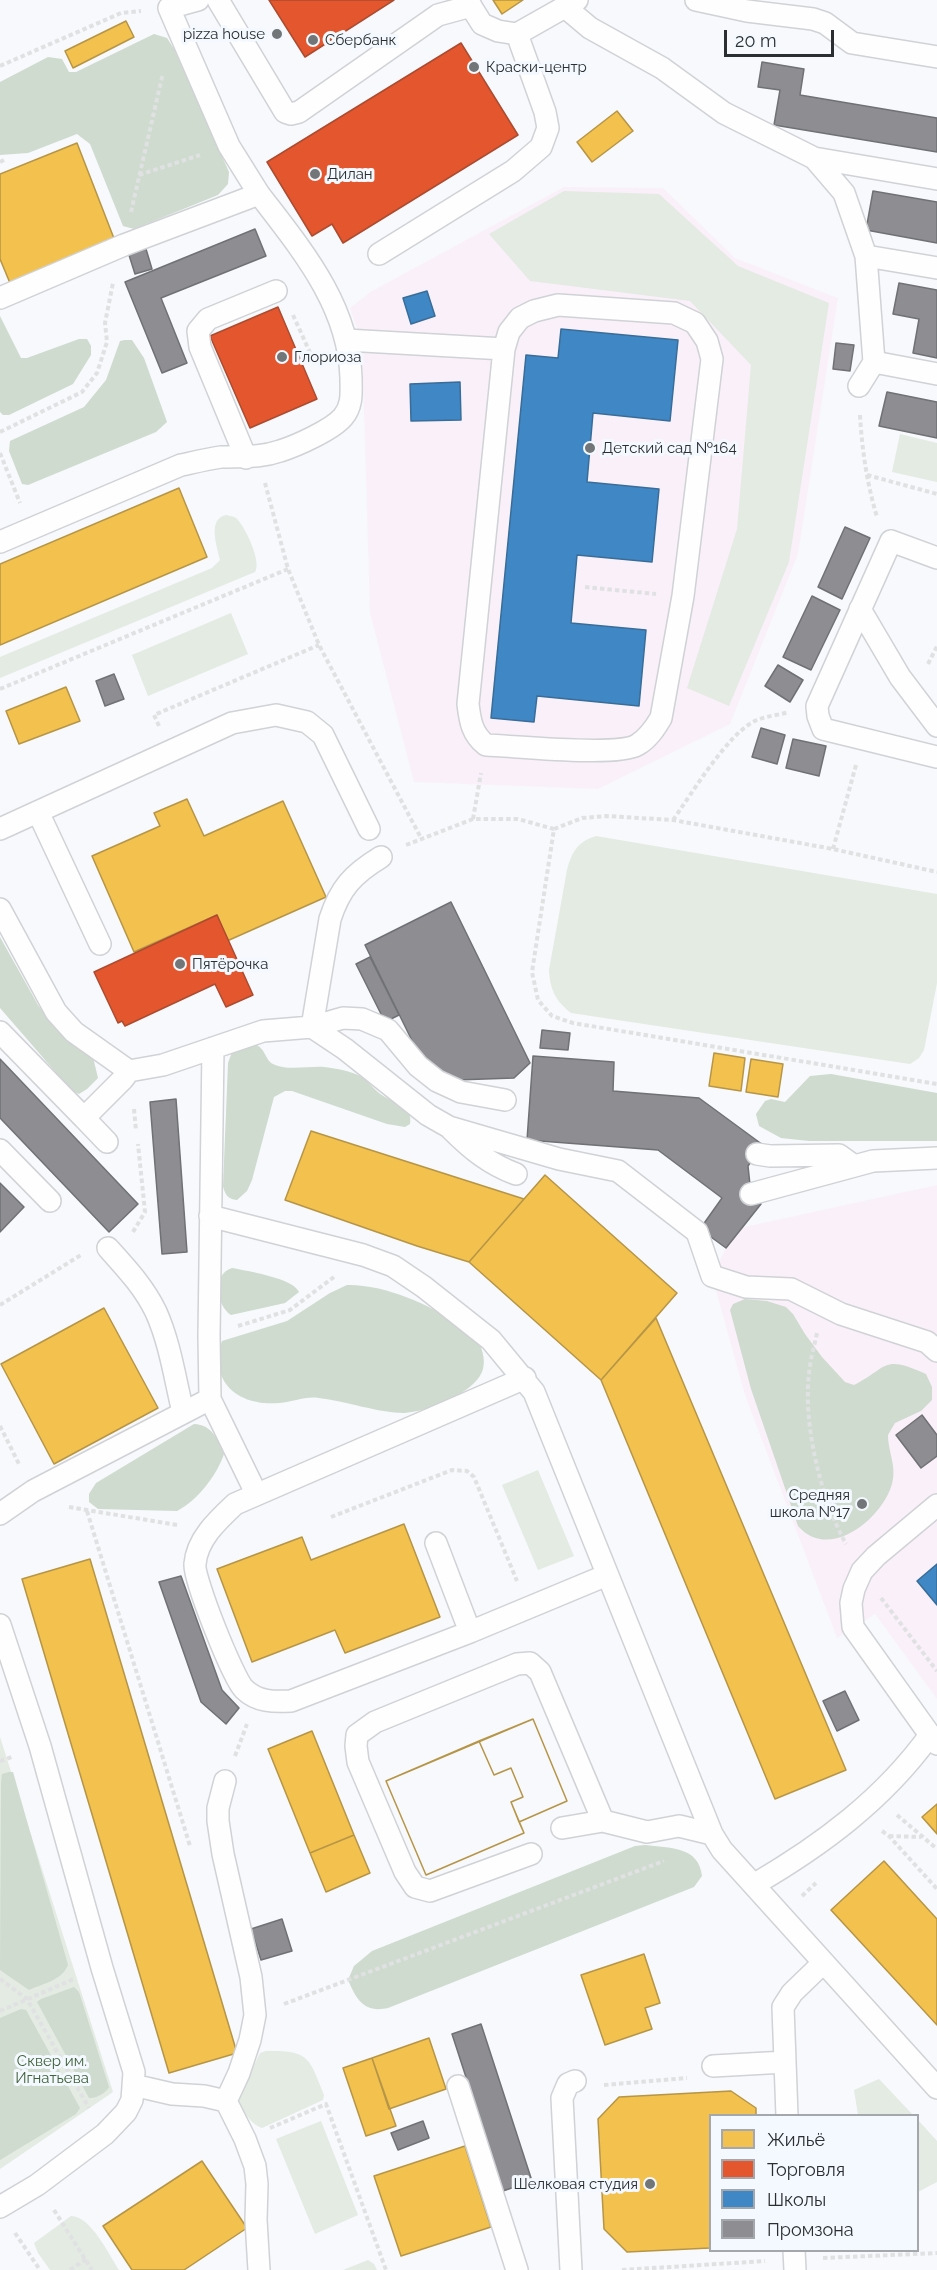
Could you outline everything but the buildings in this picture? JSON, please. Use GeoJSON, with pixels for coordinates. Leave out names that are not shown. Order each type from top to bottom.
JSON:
{"type":"FeatureCollection","features":[{"type":"Feature","properties":{"kind":"lane"},"geometry":{"type":"LineString","coordinates":[[0,542],[181,465],[206,459],[246,458],[281,451],[330,428],[344,417],[351,402],[351,372],[346,340],[330,296],[308,258],[259,194],[229,146],[172,15],[198,0]]}},
{"type":"Feature","properties":{"kind":"lane"},"geometry":{"type":"LineString","coordinates":[[218,0],[285,112],[291,114],[300,112],[438,15],[469,3],[482,24],[498,32],[517,34],[571,3],[590,28],[662,68],[724,112],[814,158],[937,179]]}},
{"type":"Feature","properties":{"kind":"lane"},"geometry":{"type":"LineString","coordinates":[[696,0],[747,11],[813,20],[825,23],[852,43],[937,57]]}},
{"type":"Feature","properties":{"kind":"lane"},"geometry":{"type":"LineString","coordinates":[[379,254],[513,171],[541,147],[548,128],[517,34]]}},
{"type":"Feature","properties":{"kind":"lane"},"geometry":{"type":"LineString","coordinates":[[814,158],[844,193],[866,256],[874,362],[859,386]]}},
{"type":"Feature","properties":{"kind":"lane"},"geometry":{"type":"LineString","coordinates":[[0,298],[124,245],[259,194]]}},
{"type":"Feature","properties":{"kind":"lane"},"geometry":{"type":"LineString","coordinates":[[866,256],[937,268]]}},
{"type":"Feature","properties":{"kind":"lane"},"geometry":{"type":"LineString","coordinates":[[246,458],[200,347],[198,331],[208,319],[276,291]]}},
{"type":"Feature","properties":{"kind":"lane"},"geometry":{"type":"LineString","coordinates":[[558,305],[675,313],[695,323],[707,341],[712,359],[700,451],[683,596],[661,718],[655,729],[636,746],[608,751],[486,745],[476,737],[468,704],[504,349],[509,332],[520,318],[558,305]]}},
{"type":"Feature","properties":{"kind":"lane"},"geometry":{"type":"LineString","coordinates":[[346,340],[504,349]]}},
{"type":"Feature","properties":{"kind":"lane"},"geometry":{"type":"LineString","coordinates":[[874,362],[937,374]]}},
{"type":"Feature","properties":{"kind":"lane"},"geometry":{"type":"LineString","coordinates":[[891,540],[937,542]]}},
{"type":"Feature","properties":{"kind":"lane"},"geometry":{"type":"LineString","coordinates":[[891,540],[937,558]]}},
{"type":"Feature","properties":{"kind":"lane"},"geometry":{"type":"LineString","coordinates":[[891,540],[817,706],[818,716],[823,729],[937,757]]}},
{"type":"Feature","properties":{"kind":"lane"},"geometry":{"type":"LineString","coordinates":[[860,609],[900,677],[937,726]]}},
{"type":"Feature","properties":{"kind":"lane"},"geometry":{"type":"LineString","coordinates":[[0,829],[232,723],[276,715],[307,722],[323,735],[369,829]]}},
{"type":"Feature","properties":{"kind":"lane"},"geometry":{"type":"LineString","coordinates":[[38,812],[100,944]]}},
{"type":"Feature","properties":{"kind":"lane"},"geometry":{"type":"LineString","coordinates":[[312,1027],[330,919],[336,902],[358,871],[381,857]]}},
{"type":"Feature","properties":{"kind":"lane"},"geometry":{"type":"LineString","coordinates":[[0,909],[56,1012],[74,1032],[126,1075]]}},
{"type":"Feature","properties":{"kind":"lane"},"geometry":{"type":"LineString","coordinates":[[84,1118],[126,1075],[263,1031],[312,1027],[343,1018],[362,1019],[388,1030],[418,1066],[437,1081],[461,1092],[505,1100]]}},
{"type":"Feature","properties":{"kind":"lane"},"geometry":{"type":"LineString","coordinates":[[312,1027],[345,1049],[428,1115],[448,1127],[494,1166],[516,1174]]}},
{"type":"Feature","properties":{"kind":"lane"},"geometry":{"type":"LineString","coordinates":[[0,1032],[107,1142]]}},
{"type":"Feature","properties":{"kind":"lane"},"geometry":{"type":"LineString","coordinates":[[213,1048],[210,1399],[256,1493]]}},
{"type":"Feature","properties":{"kind":"lane"},"geometry":{"type":"LineString","coordinates":[[448,1127],[559,1159],[618,1171],[697,1232],[712,1276],[746,1287],[791,1289],[841,1314],[927,1342],[937,1351]]}},
{"type":"Feature","properties":{"kind":"lane"},"geometry":{"type":"LineString","coordinates":[[0,1150],[50,1201]]}},
{"type":"Feature","properties":{"kind":"lane"},"geometry":{"type":"LineString","coordinates":[[757,1154],[770,1156],[839,1155],[853,1165]]}},
{"type":"Feature","properties":{"kind":"lane"},"geometry":{"type":"LineString","coordinates":[[750,1194],[873,1161],[937,1158]]}},
{"type":"Feature","properties":{"kind":"lane"},"geometry":{"type":"LineString","coordinates":[[210,1216],[363,1255],[393,1266],[456,1311],[491,1340],[525,1378],[534,1392],[712,1834],[722,1850],[937,2088]]}},
{"type":"Feature","properties":{"kind":"lane"},"geometry":{"type":"LineString","coordinates":[[108,1248],[135,1277],[156,1312],[169,1352],[183,1412]]}},
{"type":"Feature","properties":{"kind":"lane"},"geometry":{"type":"LineString","coordinates":[[525,1378],[235,1504],[201,1544],[194,1566],[198,1582],[234,1673],[243,1689],[257,1698],[271,1702],[291,1701],[470,1632],[607,1575]]}},
{"type":"Feature","properties":{"kind":"lane"},"geometry":{"type":"LineString","coordinates":[[0,1514],[33,1491],[210,1399]]}},
{"type":"Feature","properties":{"kind":"lane"},"geometry":{"type":"LineString","coordinates":[[755,1884],[808,1852],[845,1825],[934,1740],[853,1627],[851,1603],[862,1571],[892,1541],[937,1505]]}},
{"type":"Feature","properties":{"kind":"lane"},"geometry":{"type":"LineString","coordinates":[[436,1543],[470,1632]]}},
{"type":"Feature","properties":{"kind":"lane"},"geometry":{"type":"LineString","coordinates":[[0,1625],[40,1746],[102,1968],[134,2072],[132,2100],[126,2112],[105,2134],[37,2185],[0,2207]]}},
{"type":"Feature","properties":{"kind":"lane"},"geometry":{"type":"LineString","coordinates":[[531,1854],[440,1889],[430,1891],[415,1887],[405,1872],[358,1762],[357,1735],[375,1722],[517,1664],[530,1663],[540,1672],[603,1821]]}},
{"type":"Feature","properties":{"kind":"lane"},"geometry":{"type":"LineString","coordinates":[[225,1782],[218,1808],[218,1821],[223,1854],[251,1977],[255,2015],[243,2062],[226,2100]]}},
{"type":"Feature","properties":{"kind":"lane"},"geometry":{"type":"LineString","coordinates":[[562,1828],[603,1821],[647,1832],[679,1826],[712,1834]]}},
{"type":"Feature","properties":{"kind":"lane"},"geometry":{"type":"LineString","coordinates":[[787,2114],[783,2007],[792,1993],[823,1963]]}},
{"type":"Feature","properties":{"kind":"lane"},"geometry":{"type":"LineString","coordinates":[[713,2066],[784,2062]]}},
{"type":"Feature","properties":{"kind":"lane"},"geometry":{"type":"LineString","coordinates":[[571,2270],[562,2098],[568,2084],[575,2081]]}},
{"type":"Feature","properties":{"kind":"lane"},"geometry":{"type":"LineString","coordinates":[[133,2085],[172,2094],[226,2100]]}},
{"type":"Feature","properties":{"kind":"lane"},"geometry":{"type":"LineString","coordinates":[[458,2086],[515,2269]]}},
{"type":"Feature","properties":{"kind":"lane"},"geometry":{"type":"LineString","coordinates":[[226,2100],[255,2166],[259,2270]]}},
{"type":"Feature","properties":{"kind":"path"},"geometry":{"type":"LineString","coordinates":[[0,66],[121,13],[172,15],[124,245],[105,322],[107,342],[97,373],[82,392],[0,432]]}},
{"type":"Feature","properties":{"kind":"path"},"geometry":{"type":"LineString","coordinates":[[138,176],[229,146]]}},
{"type":"Feature","properties":{"kind":"path"},"geometry":{"type":"LineString","coordinates":[[276,291],[284,296],[312,357]]}},
{"type":"Feature","properties":{"kind":"path"},"geometry":{"type":"LineString","coordinates":[[859,386],[862,444],[877,517]]}},
{"type":"Feature","properties":{"kind":"path"},"geometry":{"type":"LineString","coordinates":[[604,443],[700,451]]}},
{"type":"Feature","properties":{"kind":"path"},"geometry":{"type":"LineString","coordinates":[[0,453],[30,528]]}},
{"type":"Feature","properties":{"kind":"path"},"geometry":{"type":"LineString","coordinates":[[867,475],[937,494]]}},
{"type":"Feature","properties":{"kind":"path"},"geometry":{"type":"LineString","coordinates":[[268,494],[288,569],[319,645],[421,838],[473,819],[518,819],[554,829],[582,818],[606,816],[673,820],[833,849],[937,872]]}},
{"type":"Feature","properties":{"kind":"path"},"geometry":{"type":"LineString","coordinates":[[0,689],[288,569]]}},
{"type":"Feature","properties":{"kind":"path"},"geometry":{"type":"LineString","coordinates":[[585,587],[683,596]]}},
{"type":"Feature","properties":{"kind":"path"},"geometry":{"type":"LineString","coordinates":[[154,715],[319,645]]}},
{"type":"Feature","properties":{"kind":"path"},"geometry":{"type":"LineString","coordinates":[[673,820],[727,746],[746,727],[756,720],[817,706]]}},
{"type":"Feature","properties":{"kind":"path"},"geometry":{"type":"LineString","coordinates":[[833,849],[863,739]]}},
{"type":"Feature","properties":{"kind":"path"},"geometry":{"type":"LineString","coordinates":[[473,819],[478,785]]}},
{"type":"Feature","properties":{"kind":"path"},"geometry":{"type":"LineString","coordinates":[[554,829],[532,972],[538,1000],[552,1016],[573,1023],[937,1084]]}},
{"type":"Feature","properties":{"kind":"path"},"geometry":{"type":"LineString","coordinates":[[0,1305],[77,1256],[93,1250],[108,1248],[131,1236],[140,1223],[145,1212],[134,1100],[126,1075]]}},
{"type":"Feature","properties":{"kind":"path"},"geometry":{"type":"LineString","coordinates":[[254,1321],[290,1310],[363,1255]]}},
{"type":"Feature","properties":{"kind":"path"},"geometry":{"type":"LineString","coordinates":[[822,1304],[809,1374],[808,1406],[812,1438],[822,1481],[839,1530],[862,1571],[937,1671]]}},
{"type":"Feature","properties":{"kind":"path"},"geometry":{"type":"LineString","coordinates":[[0,1426],[33,1491],[63,1506],[210,1531]]}},
{"type":"Feature","properties":{"kind":"path"},"geometry":{"type":"LineString","coordinates":[[87,1511],[192,1854]]}},
{"type":"Feature","properties":{"kind":"path"},"geometry":{"type":"LineString","coordinates":[[896,1814],[937,1849]]}},
{"type":"Feature","properties":{"kind":"path"},"geometry":{"type":"LineString","coordinates":[[878,1831],[885,1832],[937,1889]]}},
{"type":"Feature","properties":{"kind":"path"},"geometry":{"type":"LineString","coordinates":[[889,1836],[921,1837]]}},
{"type":"Feature","properties":{"kind":"path"},"geometry":{"type":"LineString","coordinates":[[255,2015],[671,1859]]}},
{"type":"Feature","properties":{"kind":"path"},"geometry":{"type":"LineString","coordinates":[[781,1915],[823,1877]]}},
{"type":"Feature","properties":{"kind":"path"},"geometry":{"type":"LineString","coordinates":[[0,1978],[27,1999],[74,2084]]}},
{"type":"Feature","properties":{"kind":"path"},"geometry":{"type":"LineString","coordinates":[[0,2011],[51,1989]]}},
{"type":"Feature","properties":{"kind":"path"},"geometry":{"type":"LineString","coordinates":[[599,2085],[692,2078]]}},
{"type":"Feature","properties":{"kind":"path"},"geometry":{"type":"LineString","coordinates":[[245,2139],[326,2103],[386,2270]]}},
{"type":"Feature","properties":{"kind":"path"},"geometry":{"type":"LineString","coordinates":[[50,2204],[92,2270]]}},
{"type":"Feature","properties":{"kind":"path"},"geometry":{"type":"LineString","coordinates":[[11,2227],[40,2270]]}},
{"type":"Feature","properties":{"kind":"path"},"geometry":{"type":"LineString","coordinates":[[794,2260],[937,2253]]}},
{"type":"Feature","properties":{"kind":"path"},"geometry":{"type":"LineString","coordinates":[[70,2270],[86,2259]]}},
{"type":"Feature","properties":{"kind":"path"},"geometry":{"type":"LineString","coordinates":[[622,2270],[748,2262]]}},
{"type":"Feature","properties":{"kind":"shaded area","name":"Детский сад №164"},"geometry":{"type":"Polygon","coordinates":[[[564,187],[663,188],[735,258],[838,298],[798,554],[730,724],[598,789],[414,782],[370,613],[362,343],[350,308],[372,291],[564,187]]]}},
{"type":"Feature","properties":{"kind":"shaded area","name":"Средняя школа №17"},"geometry":{"type":"Polygon","coordinates":[[[937,1185],[937,1699],[875,1614],[837,1638],[745,1395],[712,1276],[726,1248],[744,1227],[937,1185]]]}},
{"type":"Feature","properties":{"kind":"green space"},"geometry":{"type":"Polygon","coordinates":[[[154,34],[167,38],[174,49],[229,172],[228,184],[218,195],[134,229],[123,226],[90,144],[77,134],[28,153],[0,155],[0,82],[48,57],[62,59],[69,72],[76,72],[154,34]]]}},
{"type":"Feature","properties":{"kind":"green space"},"geometry":{"type":"Polygon","coordinates":[[[564,191],[659,194],[738,266],[829,303],[789,562],[729,706],[687,688],[737,529],[751,365],[690,301],[530,281],[489,234],[564,191]]]}},
{"type":"Feature","properties":{"kind":"green space"},"geometry":{"type":"Polygon","coordinates":[[[0,316],[21,358],[27,358],[79,339],[87,339],[91,346],[91,355],[73,384],[9,415],[3,415],[0,412],[0,316]]]}},
{"type":"Feature","properties":{"kind":"green space"},"geometry":{"type":"Polygon","coordinates":[[[132,340],[144,358],[167,422],[156,432],[28,485],[22,484],[9,451],[10,441],[84,407],[106,380],[120,341],[132,340]]]}},
{"type":"Feature","properties":{"kind":"green space"},"geometry":{"type":"Polygon","coordinates":[[[900,434],[937,443],[937,482],[892,472],[900,434]]]}},
{"type":"Feature","properties":{"kind":"green space"},"geometry":{"type":"Polygon","coordinates":[[[226,515],[236,518],[248,536],[256,560],[255,572],[0,678],[0,657],[212,568],[220,560],[215,527],[220,518],[226,515]]]}},
{"type":"Feature","properties":{"kind":"green space"},"geometry":{"type":"Polygon","coordinates":[[[231,613],[248,654],[148,696],[132,655],[231,613]]]}},
{"type":"Feature","properties":{"kind":"green space"},"geometry":{"type":"Polygon","coordinates":[[[596,836],[937,894],[937,983],[924,1050],[919,1058],[910,1064],[571,1013],[555,995],[549,970],[569,864],[573,853],[580,845],[596,836]]]}},
{"type":"Feature","properties":{"kind":"green space"},"geometry":{"type":"Polygon","coordinates":[[[0,937],[38,1005],[53,1026],[91,1049],[98,1078],[79,1094],[72,1091],[0,1008],[0,937]]]}},
{"type":"Feature","properties":{"kind":"green space"},"geometry":{"type":"Polygon","coordinates":[[[255,1044],[270,1062],[278,1066],[328,1067],[360,1076],[381,1095],[407,1110],[410,1124],[405,1127],[387,1124],[292,1091],[285,1091],[274,1097],[247,1191],[237,1200],[229,1198],[223,1186],[228,1063],[232,1052],[255,1044]]]}},
{"type":"Feature","properties":{"kind":"green space"},"geometry":{"type":"Polygon","coordinates":[[[831,1074],[937,1093],[937,1141],[809,1141],[781,1138],[759,1126],[756,1114],[765,1101],[771,1099],[785,1102],[810,1076],[831,1074]]]}},
{"type":"Feature","properties":{"kind":"green space"},"geometry":{"type":"Polygon","coordinates":[[[232,1268],[279,1279],[295,1287],[299,1292],[285,1303],[231,1315],[222,1304],[218,1290],[221,1276],[232,1268]]]}},
{"type":"Feature","properties":{"kind":"green space"},"geometry":{"type":"Polygon","coordinates":[[[347,1285],[375,1288],[405,1297],[433,1309],[468,1332],[478,1341],[483,1356],[482,1372],[477,1380],[469,1388],[448,1400],[424,1409],[404,1413],[314,1398],[279,1403],[255,1402],[234,1392],[224,1381],[219,1366],[222,1341],[287,1321],[330,1293],[347,1285]]]}},
{"type":"Feature","properties":{"kind":"green space"},"geometry":{"type":"Polygon","coordinates":[[[745,1299],[767,1301],[786,1307],[822,1357],[845,1382],[854,1385],[881,1368],[893,1364],[926,1374],[932,1387],[932,1400],[921,1411],[895,1423],[888,1435],[893,1477],[886,1497],[866,1522],[853,1532],[839,1538],[824,1540],[811,1536],[798,1526],[751,1389],[730,1310],[733,1304],[745,1299]]]}},
{"type":"Feature","properties":{"kind":"green space"},"geometry":{"type":"Polygon","coordinates":[[[194,1424],[210,1430],[224,1454],[206,1486],[185,1506],[177,1511],[98,1509],[89,1502],[89,1494],[96,1483],[194,1424]]]}},
{"type":"Feature","properties":{"kind":"green space"},"geometry":{"type":"Polygon","coordinates":[[[538,1470],[574,1556],[538,1570],[502,1485],[538,1470]]]}},
{"type":"Feature","properties":{"kind":"green space","name":"Cквер им. Игнатьева"},"geometry":{"type":"Polygon","coordinates":[[[0,1737],[113,2092],[0,2169],[0,1737]]]}},
{"type":"Feature","properties":{"kind":"green space"},"geometry":{"type":"Polygon","coordinates":[[[13,1772],[68,1965],[57,1978],[29,1990],[0,1970],[1,1783],[2,1774],[13,1772]]]}},
{"type":"Feature","properties":{"kind":"green space"},"geometry":{"type":"Polygon","coordinates":[[[635,1846],[673,1848],[689,1854],[700,1866],[702,1876],[694,1887],[388,2008],[368,2007],[363,2004],[351,1987],[348,1980],[354,1966],[372,1951],[635,1846]]]}},
{"type":"Feature","properties":{"kind":"green space"},"geometry":{"type":"Polygon","coordinates":[[[74,1987],[79,1992],[109,2087],[97,2097],[89,2098],[37,2002],[74,1987]]]}},
{"type":"Feature","properties":{"kind":"green space"},"geometry":{"type":"Polygon","coordinates":[[[21,2009],[26,2010],[80,2108],[76,2114],[0,2160],[0,2018],[21,2009]]]}},
{"type":"Feature","properties":{"kind":"green space"},"geometry":{"type":"Polygon","coordinates":[[[266,2051],[292,2052],[306,2059],[315,2072],[324,2095],[323,2100],[262,2128],[247,2117],[238,2099],[260,2053],[266,2051]]]}},
{"type":"Feature","properties":{"kind":"green space"},"geometry":{"type":"Polygon","coordinates":[[[879,2079],[912,2114],[858,2114],[854,2090],[879,2079]]]}},
{"type":"Feature","properties":{"kind":"green space"},"geometry":{"type":"Polygon","coordinates":[[[321,2121],[358,2215],[315,2234],[276,2139],[321,2121]]]}},
{"type":"Feature","properties":{"kind":"green space"},"geometry":{"type":"Polygon","coordinates":[[[919,2121],[937,2141],[937,2182],[919,2191],[919,2121]]]}},
{"type":"Feature","properties":{"kind":"green space"},"geometry":{"type":"Polygon","coordinates":[[[71,2216],[86,2222],[105,2246],[119,2270],[50,2270],[34,2243],[71,2216]]]}},
{"type":"Feature","properties":{"kind":"green space"},"geometry":{"type":"Polygon","coordinates":[[[368,2260],[377,2270],[343,2270],[368,2260]]]}},
{"type":"Feature","properties":{"kind":"place","name":"pizza house"},"geometry":{"type":"Point","coordinates":[277,34]}},
{"type":"Feature","properties":{"kind":"place","name":"Сбербанк"},"geometry":{"type":"Point","coordinates":[313,40]}},
{"type":"Feature","properties":{"kind":"place","name":"Краски-центр"},"geometry":{"type":"Point","coordinates":[474,67]}},
{"type":"Feature","properties":{"kind":"place","name":"Дилан"},"geometry":{"type":"Point","coordinates":[315,174]}},
{"type":"Feature","properties":{"kind":"place","name":"Глориоза"},"geometry":{"type":"Point","coordinates":[282,357]}},
{"type":"Feature","properties":{"kind":"place","name":"Детский сад №164"},"geometry":{"type":"Point","coordinates":[590,448]}},
{"type":"Feature","properties":{"kind":"place","name":"Пятёрочка"},"geometry":{"type":"Point","coordinates":[180,964]}},
{"type":"Feature","properties":{"kind":"place","name":"Средняя школа №17"},"geometry":{"type":"Point","coordinates":[862,1504]}},
{"type":"Feature","properties":{"kind":"place","name":"Шелковая студия"},"geometry":{"type":"Point","coordinates":[650,2184]}}]}
